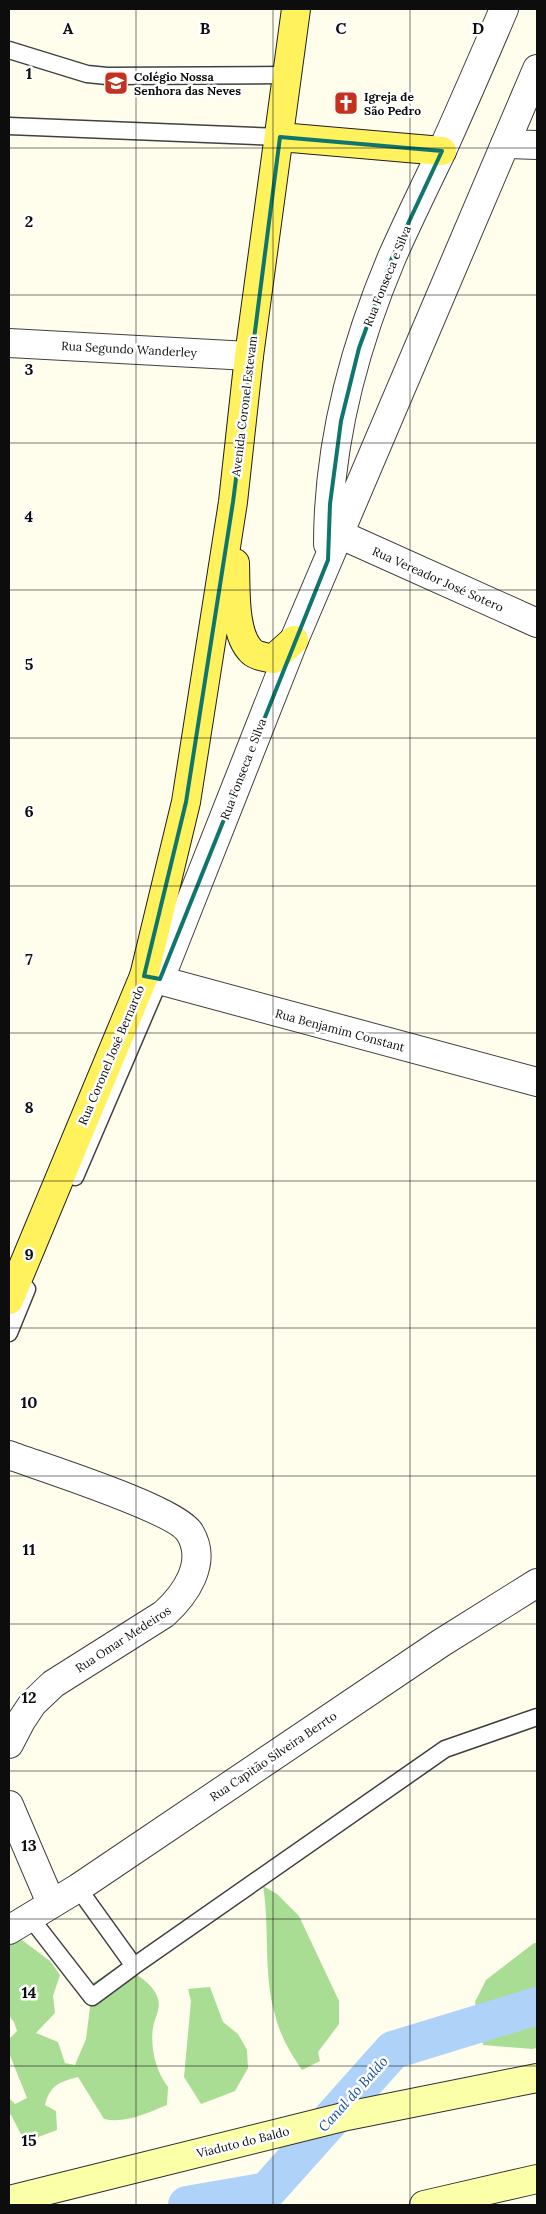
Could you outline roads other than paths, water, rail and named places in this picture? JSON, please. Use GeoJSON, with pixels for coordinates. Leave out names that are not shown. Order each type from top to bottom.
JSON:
{"type":"FeatureCollection","features":[{"type":"Feature","properties":{"kind":"main road","name":"Avenida Coronel Estevam"},"geometry":{"type":"LineString","coordinates":[[186,802],[232,502],[249,356],[296,9]]}},
{"type":"Feature","properties":{"kind":"main road"},"geometry":{"type":"LineString","coordinates":[[280,137],[442,151]]}},
{"type":"Feature","properties":{"kind":"main road"},"geometry":{"type":"LineString","coordinates":[[232,502],[238,623],[242,638],[252,652],[273,659],[294,640]]}},
{"type":"Feature","properties":{"kind":"main road","name":"Rua Coronel José Bernardo"},"geometry":{"type":"LineString","coordinates":[[9,1300],[16,1262],[152,978],[186,802]]}},
{"type":"Feature","properties":{"kind":"main road","name":"Viaduto do Baldo"},"geometry":{"type":"LineString","coordinates":[[9,2200],[347,2116],[537,2078]]}},
{"type":"Feature","properties":{"kind":"main road"},"geometry":{"type":"LineString","coordinates":[[424,2205],[537,2179]]}},
{"type":"Feature","properties":{"kind":"street","name":"Rua Fonseca e Silva"},"geometry":{"type":"LineString","coordinates":[[328,560],[330,504],[341,421],[359,348],[392,258],[442,151],[504,9]]}},
{"type":"Feature","properties":{"kind":"street","name":"Rua Fonseca e Silva"},"geometry":{"type":"LineString","coordinates":[[152,978],[537,69]]}},
{"type":"Feature","properties":{"kind":"street"},"geometry":{"type":"LineString","coordinates":[[505,144],[537,146]]}},
{"type":"Feature","properties":{"kind":"street","name":"Rua Segundo Wanderley"},"geometry":{"type":"LineString","coordinates":[[9,343],[249,356]]}},
{"type":"Feature","properties":{"kind":"street","name":"Rua Vereador José Sotero"},"geometry":{"type":"LineString","coordinates":[[339,534],[537,623]]}},
{"type":"Feature","properties":{"kind":"street","name":"Rua Benjamim Constant"},"geometry":{"type":"LineString","coordinates":[[152,978],[537,1082]]}},
{"type":"Feature","properties":{"kind":"street","name":"Rua Omar Medeiros"},"geometry":{"type":"LineString","coordinates":[[9,1455],[161,1512],[190,1532],[196,1556],[192,1577],[178,1601],[164,1614],[53,1684],[33,1703],[20,1721],[9,1744]]}},
{"type":"Feature","properties":{"kind":"street","name":"Rua Capitão Silveira Berrto"},"geometry":{"type":"LineString","coordinates":[[30,1916],[78,1888],[440,1643],[537,1583]]}},
{"type":"Feature","properties":{"kind":"street"},"geometry":{"type":"LineString","coordinates":[[9,1805],[30,1916]]}},
{"type":"Feature","properties":{"kind":"lane"},"geometry":{"type":"LineString","coordinates":[[9,50],[93,74],[288,75]]}},
{"type":"Feature","properties":{"kind":"lane"},"geometry":{"type":"LineString","coordinates":[[9,126],[280,137]]}},
{"type":"Feature","properties":{"kind":"lane","name":"Rua Coronel José Bernardo"},"geometry":{"type":"LineString","coordinates":[[9,1333],[152,978]]}},
{"type":"Feature","properties":{"kind":"lane"},"geometry":{"type":"LineString","coordinates":[[30,1916],[92,1998],[134,1966],[445,1749],[537,1718]]}},
{"type":"Feature","properties":{"kind":"lane"},"geometry":{"type":"LineString","coordinates":[[78,1888],[134,1966]]}},
{"type":"Feature","properties":{"kind":"waterway","name":"Canal do Baldo"},"geometry":{"type":"LineString","coordinates":[[187,2205],[267,2191],[393,2050],[537,2006]]}},
{"type":"Feature","properties":{"kind":"place","name":"Colégio Nossa Senhora das Neves"},"geometry":{"type":"Point","coordinates":[116,83]}},
{"type":"Feature","properties":{"kind":"place","name":"Igreja de São Pedro"},"geometry":{"type":"Point","coordinates":[346,103]}}]}
